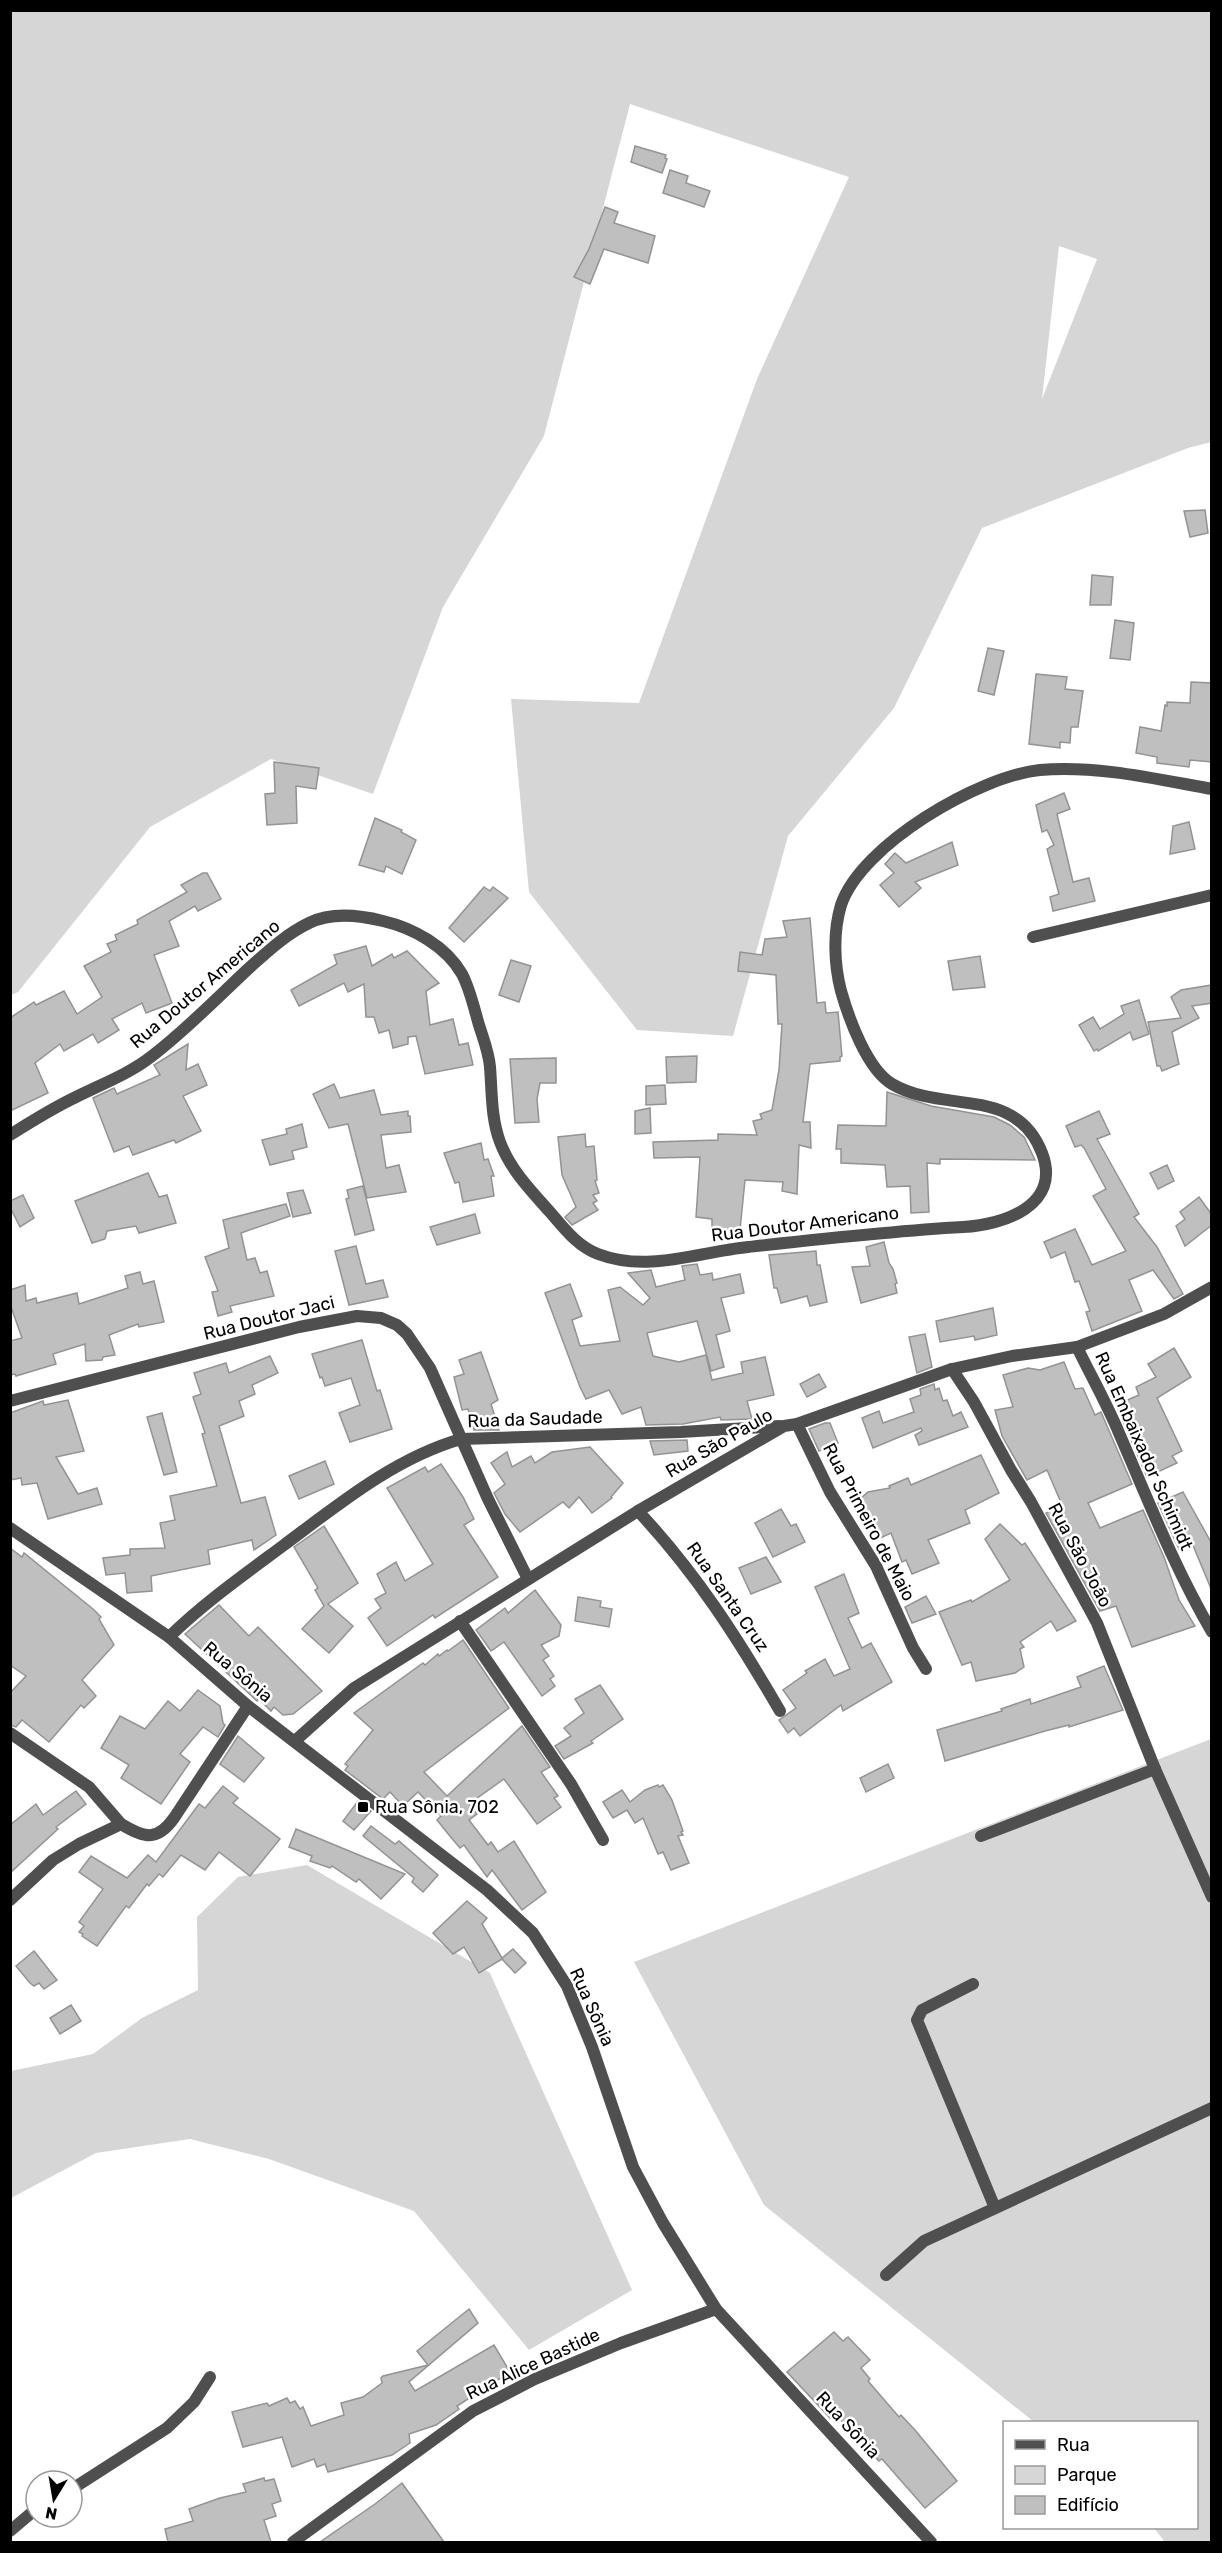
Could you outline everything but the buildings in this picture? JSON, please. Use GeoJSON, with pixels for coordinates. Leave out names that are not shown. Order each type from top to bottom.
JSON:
{"type":"FeatureCollection","features":[{"type":"Feature","properties":{"kind":"street","name":"Rua Doutor Americano"},"geometry":{"type":"LineString","coordinates":[[10,1135],[48,1110],[144,1062],[269,950],[301,927],[321,918],[362,916],[388,922],[424,938],[454,963],[464,977],[488,1058],[497,1130],[505,1153],[514,1170],[582,1246],[600,1254],[634,1261],[661,1261],[853,1233],[975,1226],[1004,1219],[1024,1210],[1043,1189],[1046,1172],[1039,1147],[1021,1121],[1005,1112],[908,1091],[888,1083],[876,1069],[851,1021],[839,981],[836,936],[842,904],[854,880],[866,865],[900,834],[953,800],[999,779],[1033,771],[1065,769],[1157,779],[1212,789]]}},
{"type":"Feature","properties":{"kind":"street"},"geometry":{"type":"LineString","coordinates":[[1033,937],[1212,895]]}},
{"type":"Feature","properties":{"kind":"street","name":"Rua São Paulo"},"geometry":{"type":"LineString","coordinates":[[296,1740],[354,1688],[638,1511],[784,1426],[797,1424],[952,1369],[1012,1356],[1077,1347],[1164,1314],[1212,1287]]}},
{"type":"Feature","properties":{"kind":"street","name":"Rua Doutor Jaci"},"geometry":{"type":"LineString","coordinates":[[10,1401],[206,1353],[291,1329],[357,1316],[369,1316],[397,1325],[415,1345],[430,1368],[488,1499],[528,1579]]}},
{"type":"Feature","properties":{"kind":"street","name":"Rua Embaixador Schimidt"},"geometry":{"type":"LineString","coordinates":[[1077,1347],[1120,1434],[1141,1490],[1177,1569],[1212,1632]]}},
{"type":"Feature","properties":{"kind":"street","name":"Rua São João"},"geometry":{"type":"LineString","coordinates":[[952,1369],[974,1402],[1097,1623],[1155,1769],[1212,1898]]}},
{"type":"Feature","properties":{"kind":"street","name":"Rua Primeiro de Maio"},"geometry":{"type":"LineString","coordinates":[[797,1424],[830,1492],[876,1566],[913,1648],[927,1669]]}},
{"type":"Feature","properties":{"kind":"street","name":"Rua da Saudade"},"geometry":{"type":"LineString","coordinates":[[169,1637],[212,1598],[366,1485],[435,1446],[461,1439],[681,1432],[784,1426]]}},
{"type":"Feature","properties":{"kind":"street","name":"Rua Santa Cruz"},"geometry":{"type":"LineString","coordinates":[[638,1511],[670,1545],[708,1594],[780,1711]]}},
{"type":"Feature","properties":{"kind":"street","name":"Rua Sônia"},"geometry":{"type":"LineString","coordinates":[[11,1530],[169,1637],[248,1706],[296,1740],[487,1890],[532,1933],[567,1986],[592,2047],[633,2167],[663,2223],[716,2309],[931,2542]]}},
{"type":"Feature","properties":{"kind":"street"},"geometry":{"type":"LineString","coordinates":[[459,1621],[572,1784],[603,1840]]}},
{"type":"Feature","properties":{"kind":"street"},"geometry":{"type":"LineString","coordinates":[[10,1733],[89,1787],[122,1824],[132,1830],[152,1836],[166,1828],[248,1706]]}},
{"type":"Feature","properties":{"kind":"street"},"geometry":{"type":"LineString","coordinates":[[981,1836],[1155,1769]]}},
{"type":"Feature","properties":{"kind":"street"},"geometry":{"type":"LineString","coordinates":[[10,1900],[53,1860],[79,1844],[122,1824]]}},
{"type":"Feature","properties":{"kind":"street"},"geometry":{"type":"LineString","coordinates":[[973,1984],[922,2010],[917,2020],[995,2208]]}},
{"type":"Feature","properties":{"kind":"street"},"geometry":{"type":"LineString","coordinates":[[886,2276],[924,2241],[1212,2108]]}},
{"type":"Feature","properties":{"kind":"street","name":"Rua Alice Bastide"},"geometry":{"type":"LineString","coordinates":[[293,2542],[473,2411],[546,2374],[621,2343],[716,2309]]}},
{"type":"Feature","properties":{"kind":"street"},"geometry":{"type":"LineString","coordinates":[[84,2481],[167,2428],[194,2402],[210,2378]]}},
{"type":"Feature","properties":{"kind":"street"},"geometry":{"type":"LineString","coordinates":[[10,2531],[24,2519]]}},
{"type":"Feature","properties":{"kind":"green space"},"geometry":{"type":"Polygon","coordinates":[[[11,11],[1211,11],[1211,442],[1188,448],[982,528],[894,708],[788,836],[733,1036],[637,1030],[529,892],[511,699],[639,703],[757,379],[849,177],[630,104],[544,436],[443,607],[373,794],[271,759],[150,827],[18,992],[11,995],[11,11]],[[1059,246],[1042,399],[1097,259],[1059,246]]]}},
{"type":"Feature","properties":{"kind":"green space"},"geometry":{"type":"Polygon","coordinates":[[[1211,1739],[1211,2542],[1165,2542],[1155,2529],[1198,2529],[1198,2421],[1033,2421],[764,2205],[634,1962],[1211,1739]]]}},
{"type":"Feature","properties":{"kind":"green space"},"geometry":{"type":"Polygon","coordinates":[[[307,1865],[490,1973],[632,2290],[529,2350],[414,2211],[269,2159],[190,2139],[96,2153],[11,2198],[11,2071],[93,2054],[142,2018],[198,1990],[197,1917],[238,1877],[307,1865]]]}},
{"type":"Feature","properties":{"kind":"place","name":"Rua Sônia, 702"},"geometry":{"type":"Point","coordinates":[363,1807]}}]}
